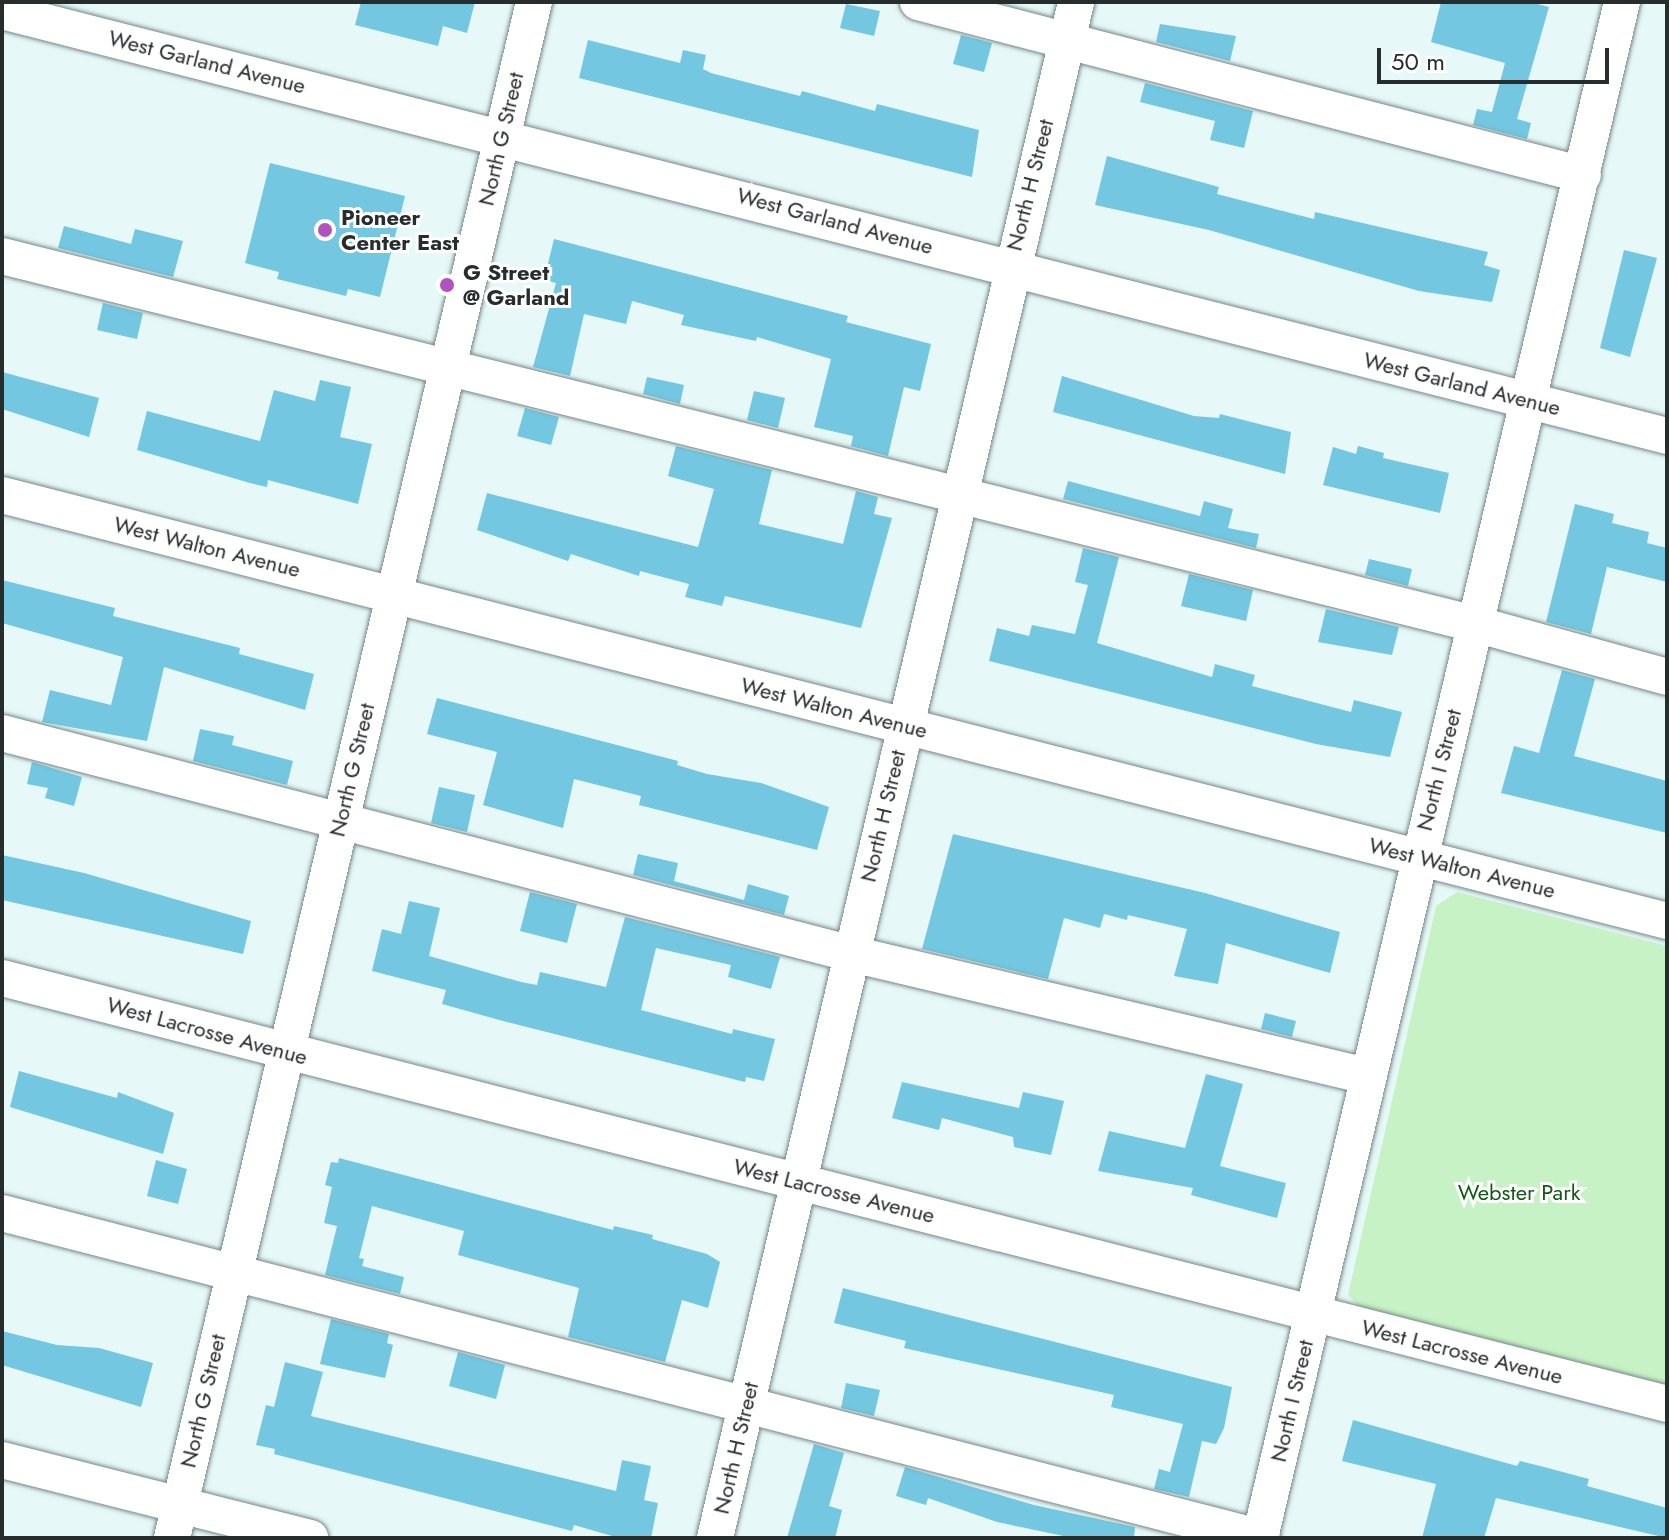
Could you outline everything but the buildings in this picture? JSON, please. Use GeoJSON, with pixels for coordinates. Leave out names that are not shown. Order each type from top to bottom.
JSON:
{"type":"FeatureCollection","features":[{"type":"Feature","properties":{"kind":"street","name":"North G Street"},"geometry":{"type":"LineString","coordinates":[[176,1521],[283,1051],[341,819],[534,2]]}},
{"type":"Feature","properties":{"kind":"street"},"geometry":{"type":"LineString","coordinates":[[918,2],[1583,175]]}},
{"type":"Feature","properties":{"kind":"street","name":"North H Street"},"geometry":{"type":"LineString","coordinates":[[715,1538],[959,498],[1010,267],[1076,2]]}},
{"type":"Feature","properties":{"kind":"street","name":"North I Street"},"geometry":{"type":"LineString","coordinates":[[1261,1538],[1417,857],[1529,402],[1622,2]]}},
{"type":"Feature","properties":{"kind":"street","name":"West Garland Avenue"},"geometry":{"type":"LineString","coordinates":[[2,11],[502,135],[1667,436]]}},
{"type":"Feature","properties":{"kind":"street"},"geometry":{"type":"LineString","coordinates":[[2,256],[446,370],[1475,624],[1667,677]]}},
{"type":"Feature","properties":{"kind":"street","name":"West Walton Avenue"},"geometry":{"type":"LineString","coordinates":[[2,495],[1667,921]]}},
{"type":"Feature","properties":{"kind":"street"},"geometry":{"type":"LineString","coordinates":[[2,733],[852,954],[1367,1076]]}},
{"type":"Feature","properties":{"kind":"street","name":"West Lacrosse Avenue"},"geometry":{"type":"LineString","coordinates":[[2,978],[1667,1404]]}},
{"type":"Feature","properties":{"kind":"street"},"geometry":{"type":"LineString","coordinates":[[2,1213],[1261,1538]]}},
{"type":"Feature","properties":{"kind":"street"},"geometry":{"type":"LineString","coordinates":[[2,1460],[176,1521],[310,1538]]}},
{"type":"Feature","properties":{"kind":"green space","name":"Webster Park"},"geometry":{"type":"Polygon","coordinates":[[[1457,892],[1667,946],[1667,1385],[1358,1306],[1348,1295],[1436,906],[1457,892]]]}},
{"type":"Feature","properties":{"kind":"place","name":"Pioneer Center East"},"geometry":{"type":"Point","coordinates":[325,230]}},
{"type":"Feature","properties":{"kind":"place","name":"G Street @ Garland"},"geometry":{"type":"Point","coordinates":[447,285]}}]}
